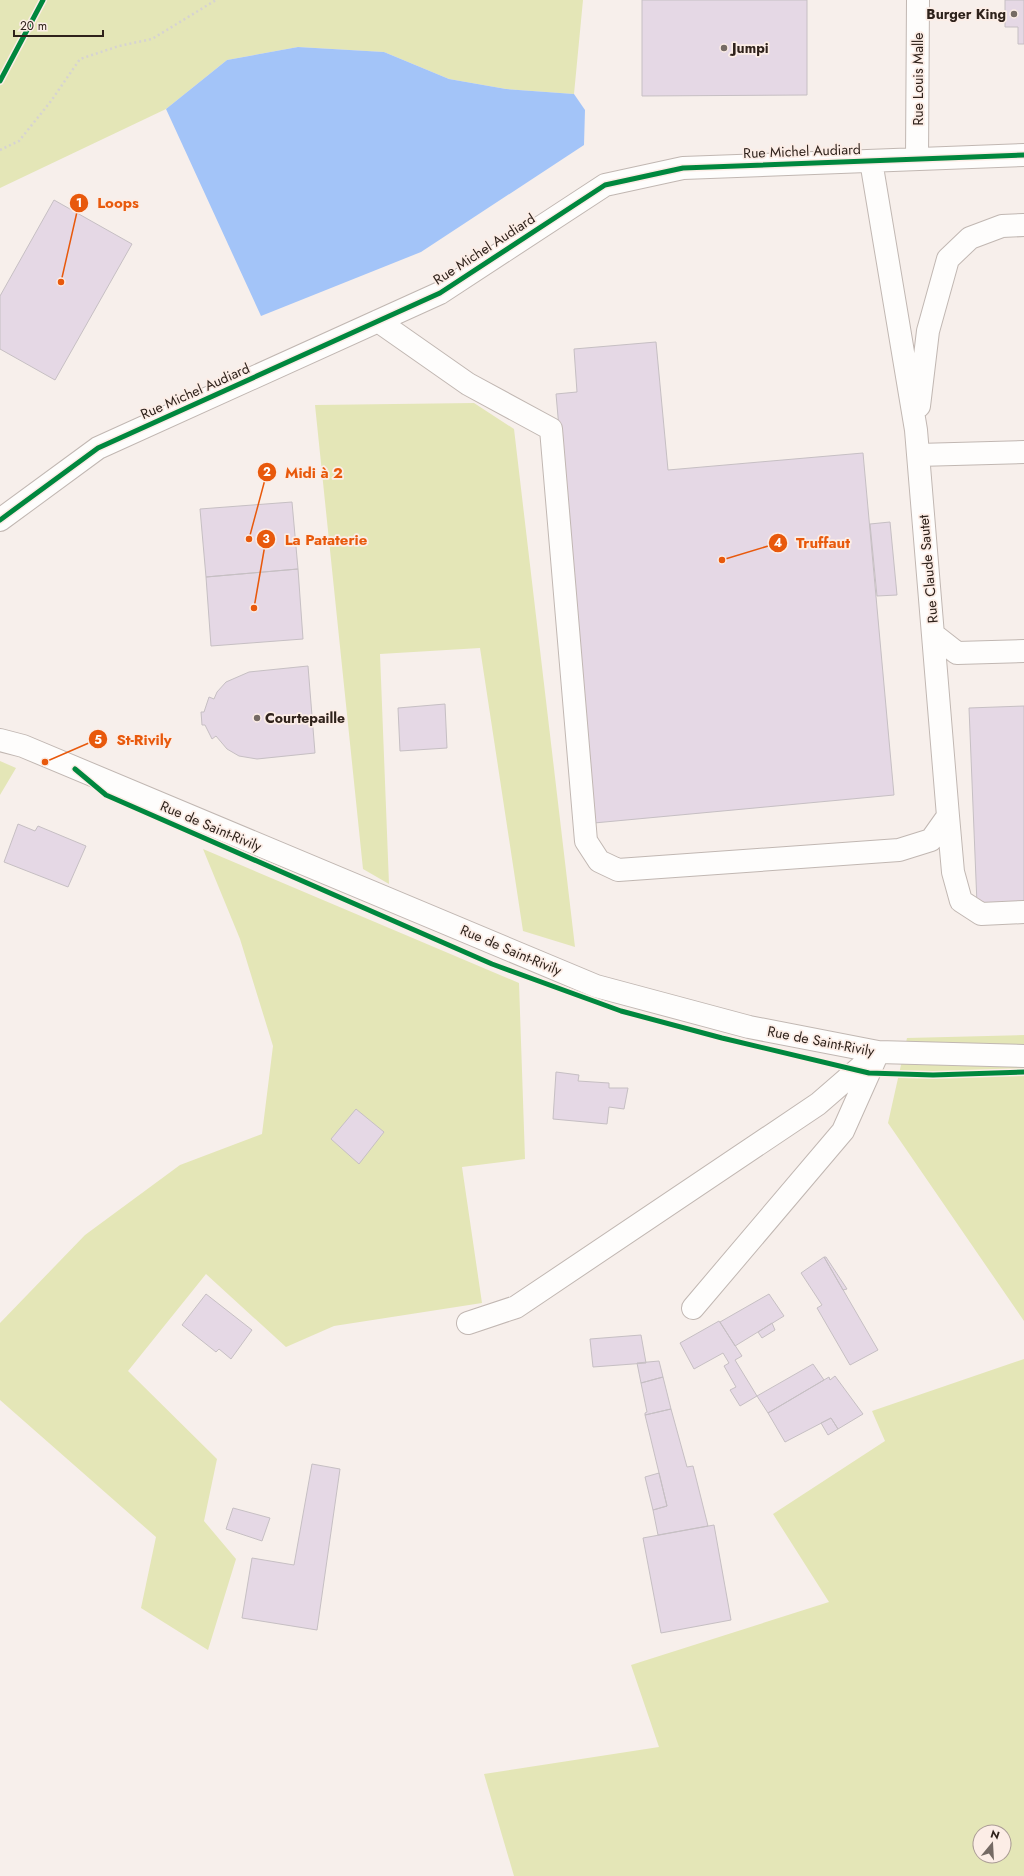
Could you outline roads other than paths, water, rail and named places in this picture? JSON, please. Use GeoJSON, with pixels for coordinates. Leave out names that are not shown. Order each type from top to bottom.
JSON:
{"type":"FeatureCollection","features":[{"type":"Feature","properties":{"kind":"street","name":"Rue Louis Malle"},"geometry":{"type":"LineString","coordinates":[[917,159],[918,0]]}},
{"type":"Feature","properties":{"kind":"street","name":"Rue Michel Audiard"},"geometry":{"type":"LineString","coordinates":[[0,520],[98,448],[440,293],[605,185],[684,168],[1024,155]]}},
{"type":"Feature","properties":{"kind":"street"},"geometry":{"type":"LineString","coordinates":[[871,161],[916,430]]}},
{"type":"Feature","properties":{"kind":"street"},"geometry":{"type":"LineString","coordinates":[[916,430],[928,331],[948,259],[970,238],[1002,226],[1024,225]]}},
{"type":"Feature","properties":{"kind":"street"},"geometry":{"type":"LineString","coordinates":[[378,321],[468,384],[551,430],[586,841],[599,861],[618,870],[899,850],[931,840],[948,816]]}},
{"type":"Feature","properties":{"kind":"street","name":"Rue Claude Sautet"},"geometry":{"type":"LineString","coordinates":[[916,430],[934,636],[957,653],[1024,651]]}},
{"type":"Feature","properties":{"kind":"street"},"geometry":{"type":"LineString","coordinates":[[918,455],[1024,452]]}},
{"type":"Feature","properties":{"kind":"street"},"geometry":{"type":"LineString","coordinates":[[934,636],[953,872],[961,901],[981,914],[1024,912]]}},
{"type":"Feature","properties":{"kind":"street","name":"Rue de Saint-Rivily"},"geometry":{"type":"LineString","coordinates":[[0,725],[23,746]]}},
{"type":"Feature","properties":{"kind":"street","name":"Rue de Saint-Rivily"},"geometry":{"type":"LineString","coordinates":[[0,740],[23,746],[596,986],[749,1027],[878,1052],[1024,1056]]}},
{"type":"Feature","properties":{"kind":"street"},"geometry":{"type":"LineString","coordinates":[[693,1308],[843,1131],[878,1052]]}},
{"type":"Feature","properties":{"kind":"street"},"geometry":{"type":"LineString","coordinates":[[468,1324],[516,1307],[818,1104],[878,1052]]}},
{"type":"Feature","properties":{"kind":"water"},"geometry":{"type":"Polygon","coordinates":[[[298,47],[384,52],[449,79],[506,89],[574,94],[585,110],[584,145],[421,252],[261,316],[166,109],[227,60],[298,47]]]}},
{"type":"Feature","properties":{"kind":"place","name":"Burger King"},"geometry":{"type":"Point","coordinates":[1014,14]}},
{"type":"Feature","properties":{"kind":"place","name":"Jumpi"},"geometry":{"type":"Point","coordinates":[724,48]}},
{"type":"Feature","properties":{"kind":"place","name":"Loops"},"geometry":{"type":"Point","coordinates":[61,282]}},
{"type":"Feature","properties":{"kind":"place","name":"Midi à 2"},"geometry":{"type":"Point","coordinates":[249,539]}},
{"type":"Feature","properties":{"kind":"place","name":"Truffaut"},"geometry":{"type":"Point","coordinates":[722,560]}},
{"type":"Feature","properties":{"kind":"place","name":"La Pataterie"},"geometry":{"type":"Point","coordinates":[254,608]}},
{"type":"Feature","properties":{"kind":"place","name":"Courtepaille"},"geometry":{"type":"Point","coordinates":[257,718]}},
{"type":"Feature","properties":{"kind":"place","name":"St-Rivily"},"geometry":{"type":"Point","coordinates":[45,762]}}]}
